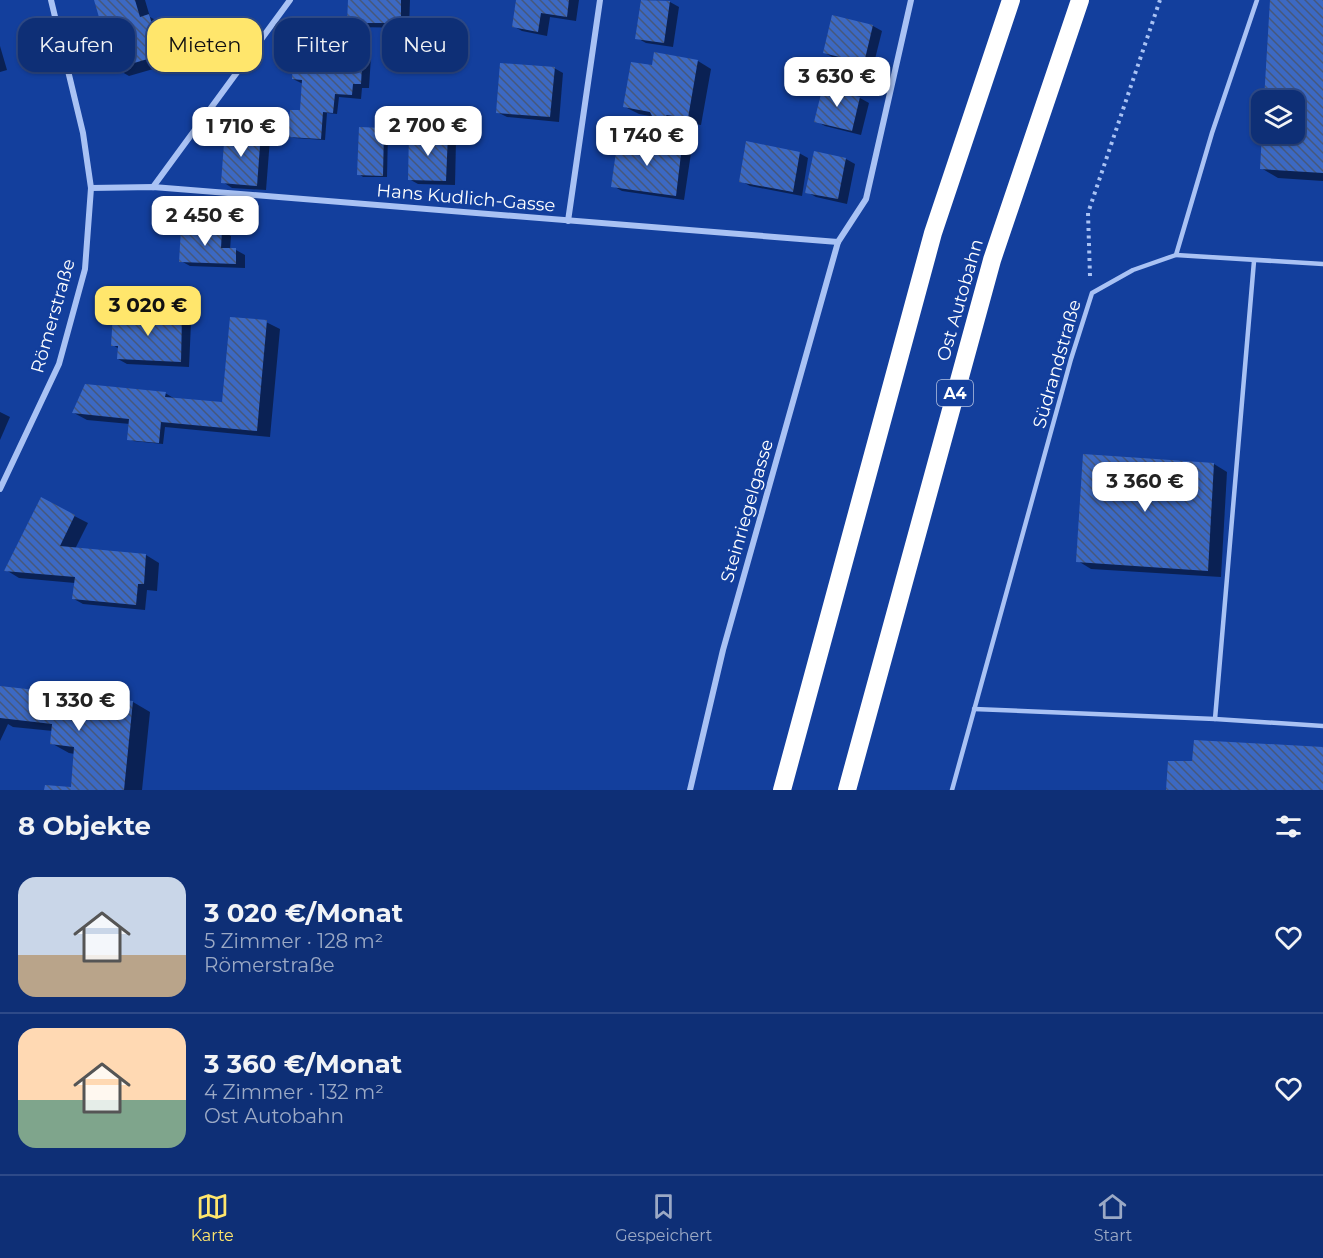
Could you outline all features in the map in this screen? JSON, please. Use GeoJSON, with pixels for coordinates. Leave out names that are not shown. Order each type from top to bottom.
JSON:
{"type":"FeatureCollection","features":[{"type":"Feature","properties":{"kind":"highway"},"geometry":{"type":"LineString","coordinates":[[782,790],[933,233],[1011,0]]}},
{"type":"Feature","properties":{"kind":"highway","name":"Ost Autobahn"},"geometry":{"type":"LineString","coordinates":[[847,790],[992,260],[1080,0]]}},
{"type":"Feature","properties":{"kind":"street","name":"Römerstraße"},"geometry":{"type":"LineString","coordinates":[[0,489],[59,364],[85,269],[91,188],[83,133],[51,0]]}},
{"type":"Feature","properties":{"kind":"street"},"geometry":{"type":"LineString","coordinates":[[153,187],[290,0]]}},
{"type":"Feature","properties":{"kind":"street"},"geometry":{"type":"LineString","coordinates":[[568,221],[600,0]]}},
{"type":"Feature","properties":{"kind":"street","name":"Steinriegelgasse"},"geometry":{"type":"LineString","coordinates":[[690,790],[723,650],[838,242],[866,200],[911,0]]}},
{"type":"Feature","properties":{"kind":"street","name":"Hans Kudlich-Gasse"},"geometry":{"type":"LineString","coordinates":[[91,188],[153,187],[838,242]]}},
{"type":"Feature","properties":{"kind":"lane"},"geometry":{"type":"LineString","coordinates":[[1257,0],[1212,133],[1176,255],[1323,264]]}},
{"type":"Feature","properties":{"kind":"lane","name":"Südrandstraße"},"geometry":{"type":"LineString","coordinates":[[952,790],[1071,359],[1092,292],[1133,270],[1176,255]]}},
{"type":"Feature","properties":{"kind":"lane"},"geometry":{"type":"LineString","coordinates":[[1215,719],[1254,261]]}},
{"type":"Feature","properties":{"kind":"lane"},"geometry":{"type":"LineString","coordinates":[[974,709],[1323,726]]}},
{"type":"Feature","properties":{"kind":"path"},"geometry":{"type":"LineString","coordinates":[[1092,292],[1088,213],[1160,0]]}},
{"type":"Feature","properties":{"kind":"building"},"geometry":{"type":"Polygon","coordinates":[[[94,0],[135,0],[140,17],[149,14],[150,18],[147,18],[147,59],[135,63],[135,18],[99,18],[94,0]]]}},
{"type":"Feature","properties":{"kind":"building"},"geometry":{"type":"Polygon","coordinates":[[[348,0],[401,0],[401,18],[382,18],[382,23],[370,23],[370,18],[347,18],[348,0]]]}},
{"type":"Feature","properties":{"kind":"building"},"geometry":{"type":"Polygon","coordinates":[[[516,0],[569,0],[567,17],[541,13],[538,32],[512,27],[516,0]]]}},
{"type":"Feature","properties":{"kind":"building"},"geometry":{"type":"Polygon","coordinates":[[[641,0],[670,1],[664,43],[635,39],[641,0]]]}},
{"type":"Feature","properties":{"kind":"building"},"geometry":{"type":"Polygon","coordinates":[[[1270,0],[1323,0],[1323,173],[1260,169],[1261,144],[1305,144],[1305,90],[1265,90],[1270,0]]]}},
{"type":"Feature","properties":{"kind":"building"},"geometry":{"type":"Polygon","coordinates":[[[832,15],[873,25],[864,63],[823,53],[832,15]]]}},
{"type":"Feature","properties":{"kind":"building"},"geometry":{"type":"Polygon","coordinates":[[[654,52],[698,60],[688,118],[667,115],[661,119],[653,118],[650,112],[623,107],[631,62],[652,65],[654,52]]]}},
{"type":"Feature","properties":{"kind":"building"},"geometry":{"type":"Polygon","coordinates":[[[500,63],[555,67],[550,117],[496,113],[500,63]]]}},
{"type":"Feature","properties":{"kind":"building"},"geometry":{"type":"Polygon","coordinates":[[[292,72],[362,72],[361,84],[353,84],[352,95],[335,94],[333,113],[323,112],[321,139],[288,137],[290,110],[300,110],[302,80],[292,79],[292,72]]]}},
{"type":"Feature","properties":{"kind":"building"},"geometry":{"type":"Polygon","coordinates":[[[824,82],[841,86],[839,92],[860,97],[852,131],[814,122],[824,82]]]}},
{"type":"Feature","properties":{"kind":"building"},"geometry":{"type":"Polygon","coordinates":[[[359,127],[384,128],[383,176],[357,175],[359,127]]]}},
{"type":"Feature","properties":{"kind":"building"},"geometry":{"type":"Polygon","coordinates":[[[225,130],[261,132],[257,186],[221,183],[225,130]]]}},
{"type":"Feature","properties":{"kind":"building"},"geometry":{"type":"Polygon","coordinates":[[[409,132],[448,134],[446,181],[408,180],[409,132]]]}},
{"type":"Feature","properties":{"kind":"building"},"geometry":{"type":"Polygon","coordinates":[[[618,138],[682,146],[676,196],[611,187],[618,138]]]}},
{"type":"Feature","properties":{"kind":"building"},"geometry":{"type":"Polygon","coordinates":[[[746,141],[800,152],[793,192],[739,182],[746,141]]]}},
{"type":"Feature","properties":{"kind":"building"},"geometry":{"type":"Polygon","coordinates":[[[814,151],[846,158],[838,199],[805,193],[814,151]]]}},
{"type":"Feature","properties":{"kind":"building"},"geometry":{"type":"Polygon","coordinates":[[[181,228],[222,230],[221,248],[236,248],[236,264],[179,262],[181,228]]]}},
{"type":"Feature","properties":{"kind":"building"},"geometry":{"type":"Polygon","coordinates":[[[113,313],[182,316],[181,362],[117,359],[118,346],[111,346],[113,313]]]}},
{"type":"Feature","properties":{"kind":"building"},"geometry":{"type":"Polygon","coordinates":[[[230,317],[267,320],[257,431],[161,422],[159,443],[127,440],[129,419],[72,413],[85,384],[166,392],[165,397],[222,402],[230,317]]]}},
{"type":"Feature","properties":{"kind":"building"},"geometry":{"type":"Polygon","coordinates":[[[1083,454],[1214,463],[1208,571],[1076,562],[1083,454]]]}},
{"type":"Feature","properties":{"kind":"building"},"geometry":{"type":"Polygon","coordinates":[[[41,497],[75,515],[60,546],[146,554],[144,584],[138,584],[136,605],[72,599],[75,577],[4,571],[41,497]]]}},
{"type":"Feature","properties":{"kind":"building"},"geometry":{"type":"Polygon","coordinates":[[[0,686],[133,701],[124,790],[44,790],[45,785],[71,787],[74,747],[50,744],[52,724],[0,718],[0,686]]]}},
{"type":"Feature","properties":{"kind":"building"},"geometry":{"type":"Polygon","coordinates":[[[1194,740],[1323,747],[1323,790],[1166,790],[1168,761],[1192,761],[1194,740]]]}}]}
